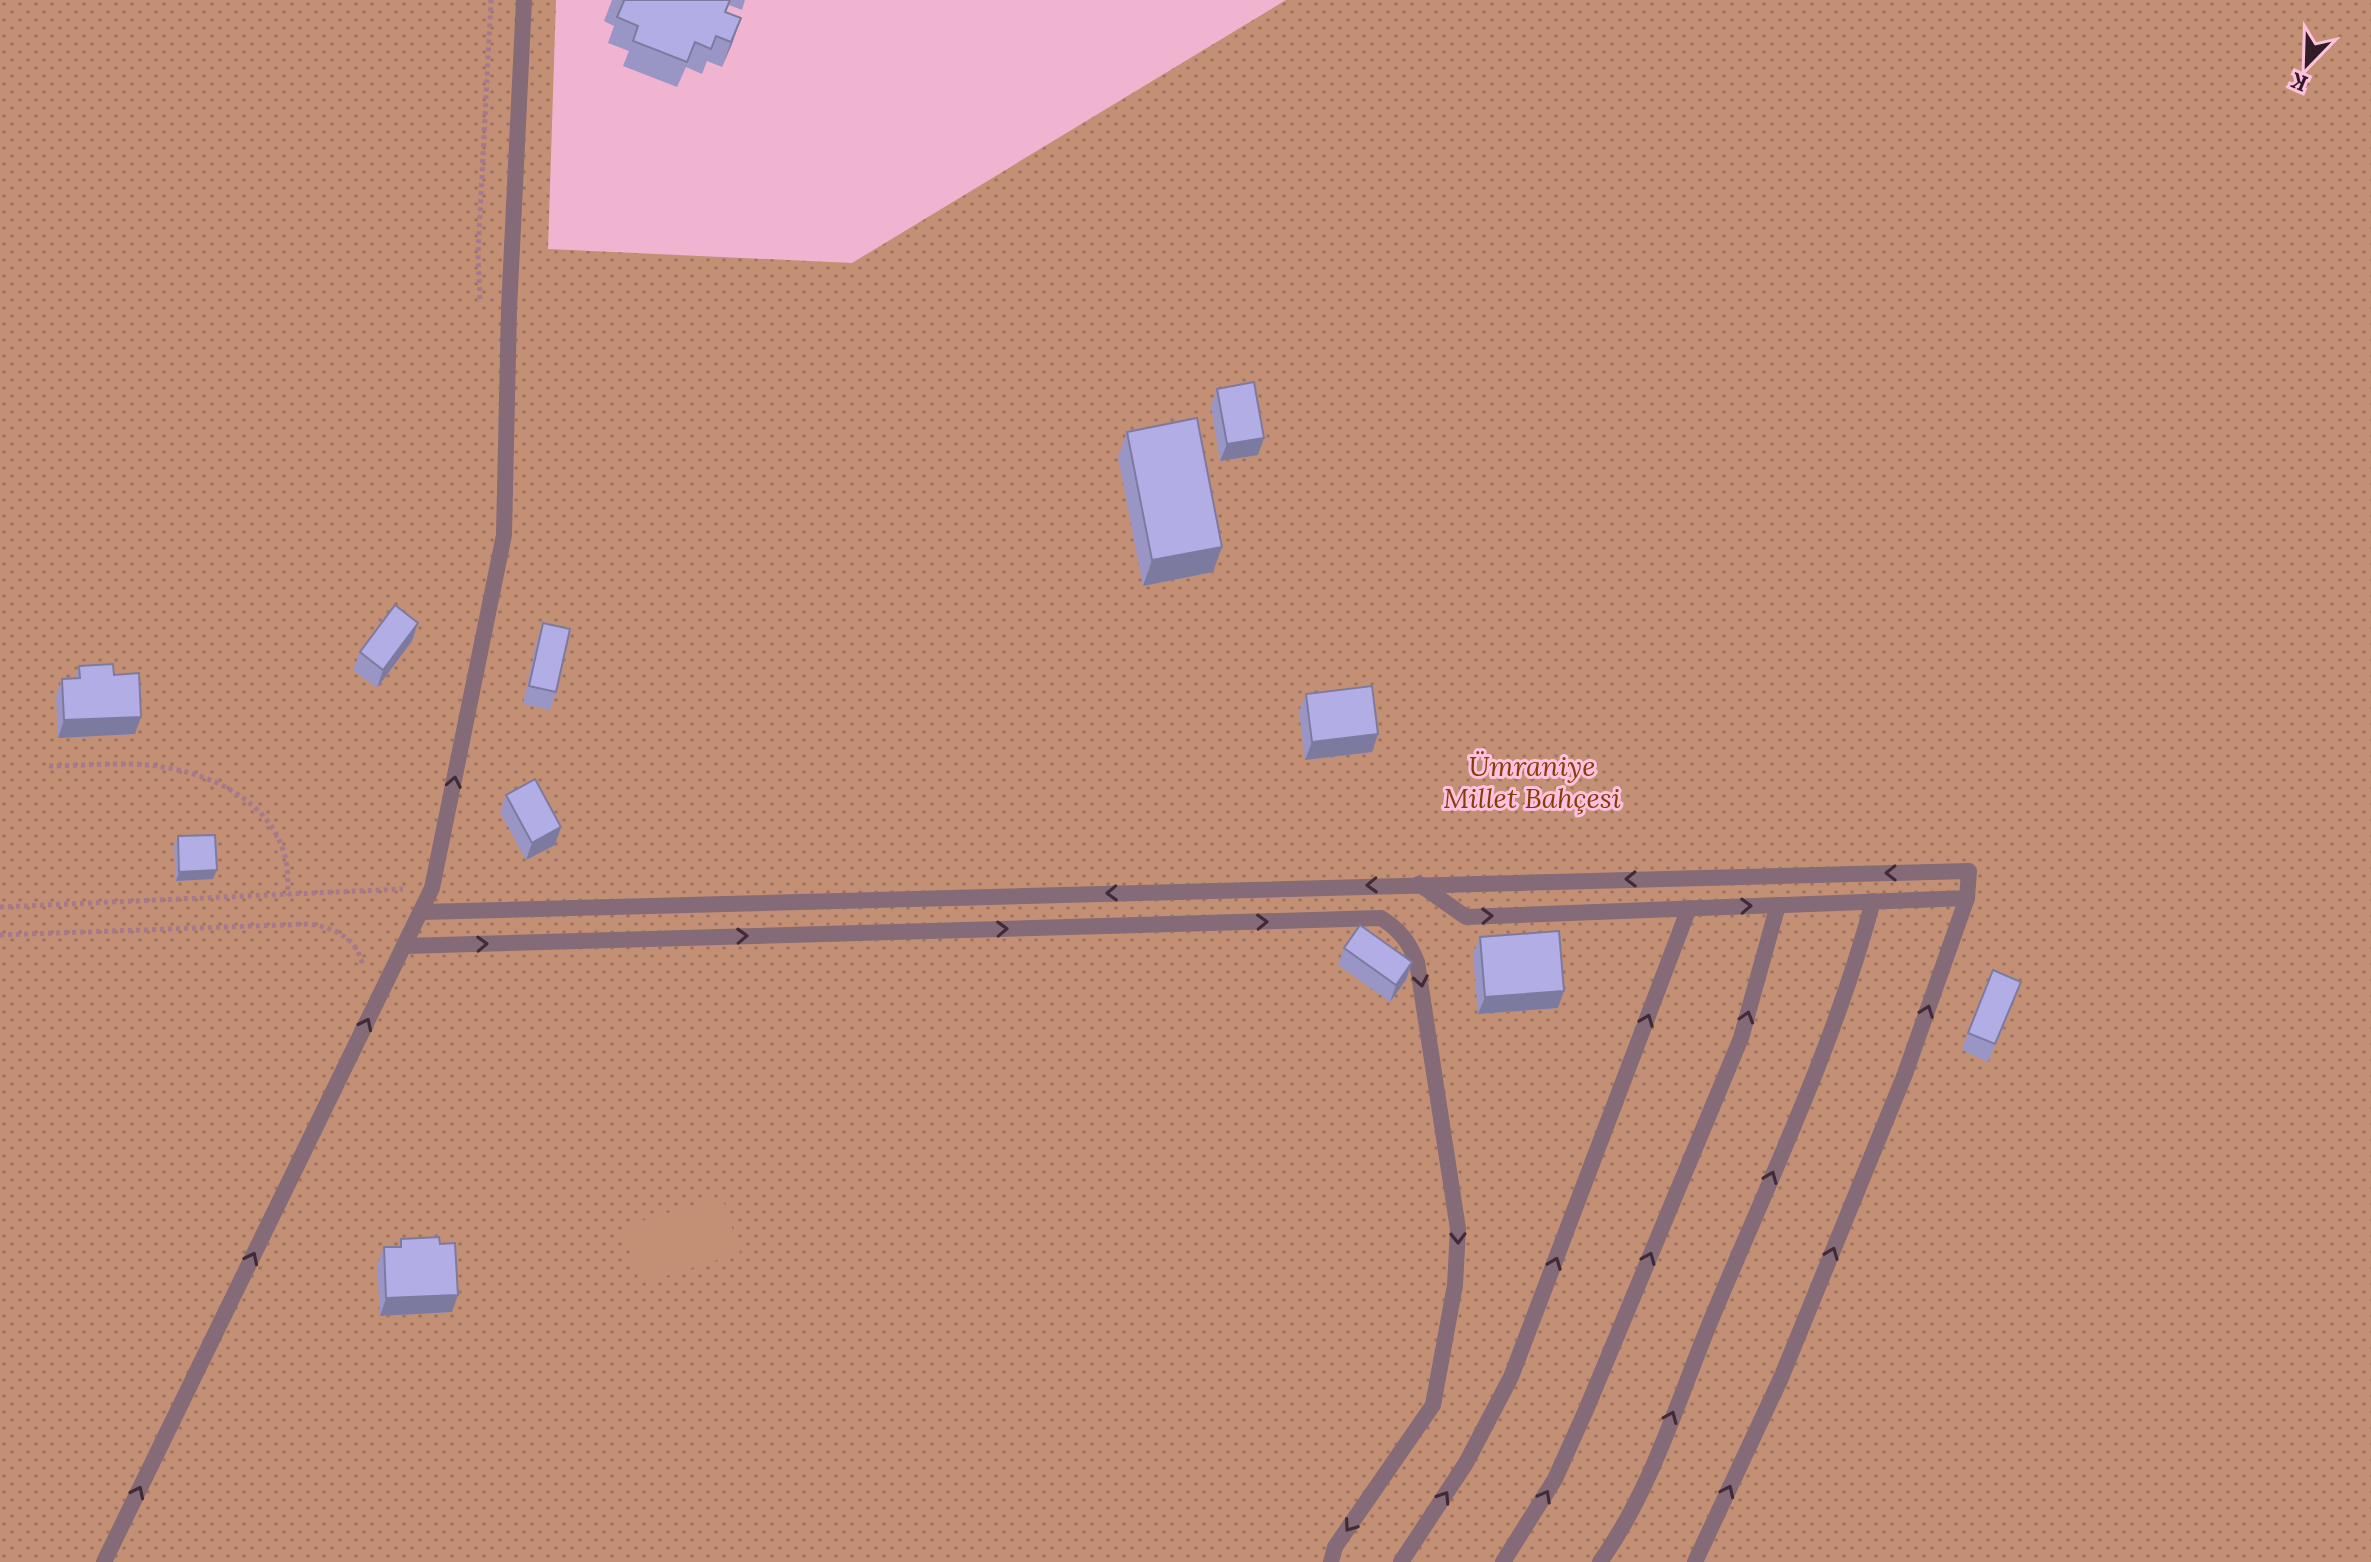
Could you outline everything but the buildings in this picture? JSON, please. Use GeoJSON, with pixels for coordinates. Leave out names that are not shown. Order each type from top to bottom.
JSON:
{"type":"FeatureCollection","features":[{"type":"Feature","properties":{"kind":"lane"},"geometry":{"type":"LineString","coordinates":[[104,1562],[432,888],[504,535],[509,309],[524,0]]}},
{"type":"Feature","properties":{"kind":"lane"},"geometry":{"type":"LineString","coordinates":[[421,912],[1969,871],[1967,898],[1905,1074],[1781,1378],[1695,1562]]}},
{"type":"Feature","properties":{"kind":"lane"},"geometry":{"type":"LineString","coordinates":[[1419,884],[1466,917],[1967,898]]}},
{"type":"Feature","properties":{"kind":"lane"},"geometry":{"type":"LineString","coordinates":[[1600,1562],[1631,1511],[1761,1201],[1856,966],[1873,901]]}},
{"type":"Feature","properties":{"kind":"lane"},"geometry":{"type":"LineString","coordinates":[[1503,1562],[1555,1479],[1581,1422],[1741,1038],[1778,905]]}},
{"type":"Feature","properties":{"kind":"lane"},"geometry":{"type":"LineString","coordinates":[[1401,1562],[1466,1463],[1511,1377],[1689,908]]}},
{"type":"Feature","properties":{"kind":"lane"},"geometry":{"type":"LineString","coordinates":[[404,946],[1381,918],[1396,927],[1410,944],[1417,962],[1451,1168],[1458,1258],[1433,1405],[1335,1547],[1331,1562]]}},
{"type":"Feature","properties":{"kind":"path"},"geometry":{"type":"LineString","coordinates":[[480,312],[478,253],[491,0]]}},
{"type":"Feature","properties":{"kind":"path"},"geometry":{"type":"LineString","coordinates":[[49,766],[166,768],[205,778],[244,798],[267,817],[284,848],[290,871],[287,895]]}},
{"type":"Feature","properties":{"kind":"path"},"geometry":{"type":"LineString","coordinates":[[0,907],[413,888],[407,901]]}},
{"type":"Feature","properties":{"kind":"path"},"geometry":{"type":"LineString","coordinates":[[0,935],[310,924],[337,929],[353,943],[364,973]]}},
{"type":"Feature","properties":{"kind":"green space","name":"Ümraniye Millet Bahçesi"},"geometry":{"type":"Polygon","coordinates":[[[0,0],[556,0],[548,249],[852,263],[1286,0],[2371,0],[2371,1562],[0,1562],[0,0]]]}},
{"type":"Feature","properties":{"kind":"green space"},"geometry":{"type":"Polygon","coordinates":[[[722,1196],[740,1253],[640,1284],[622,1227],[722,1196]]]}}]}
